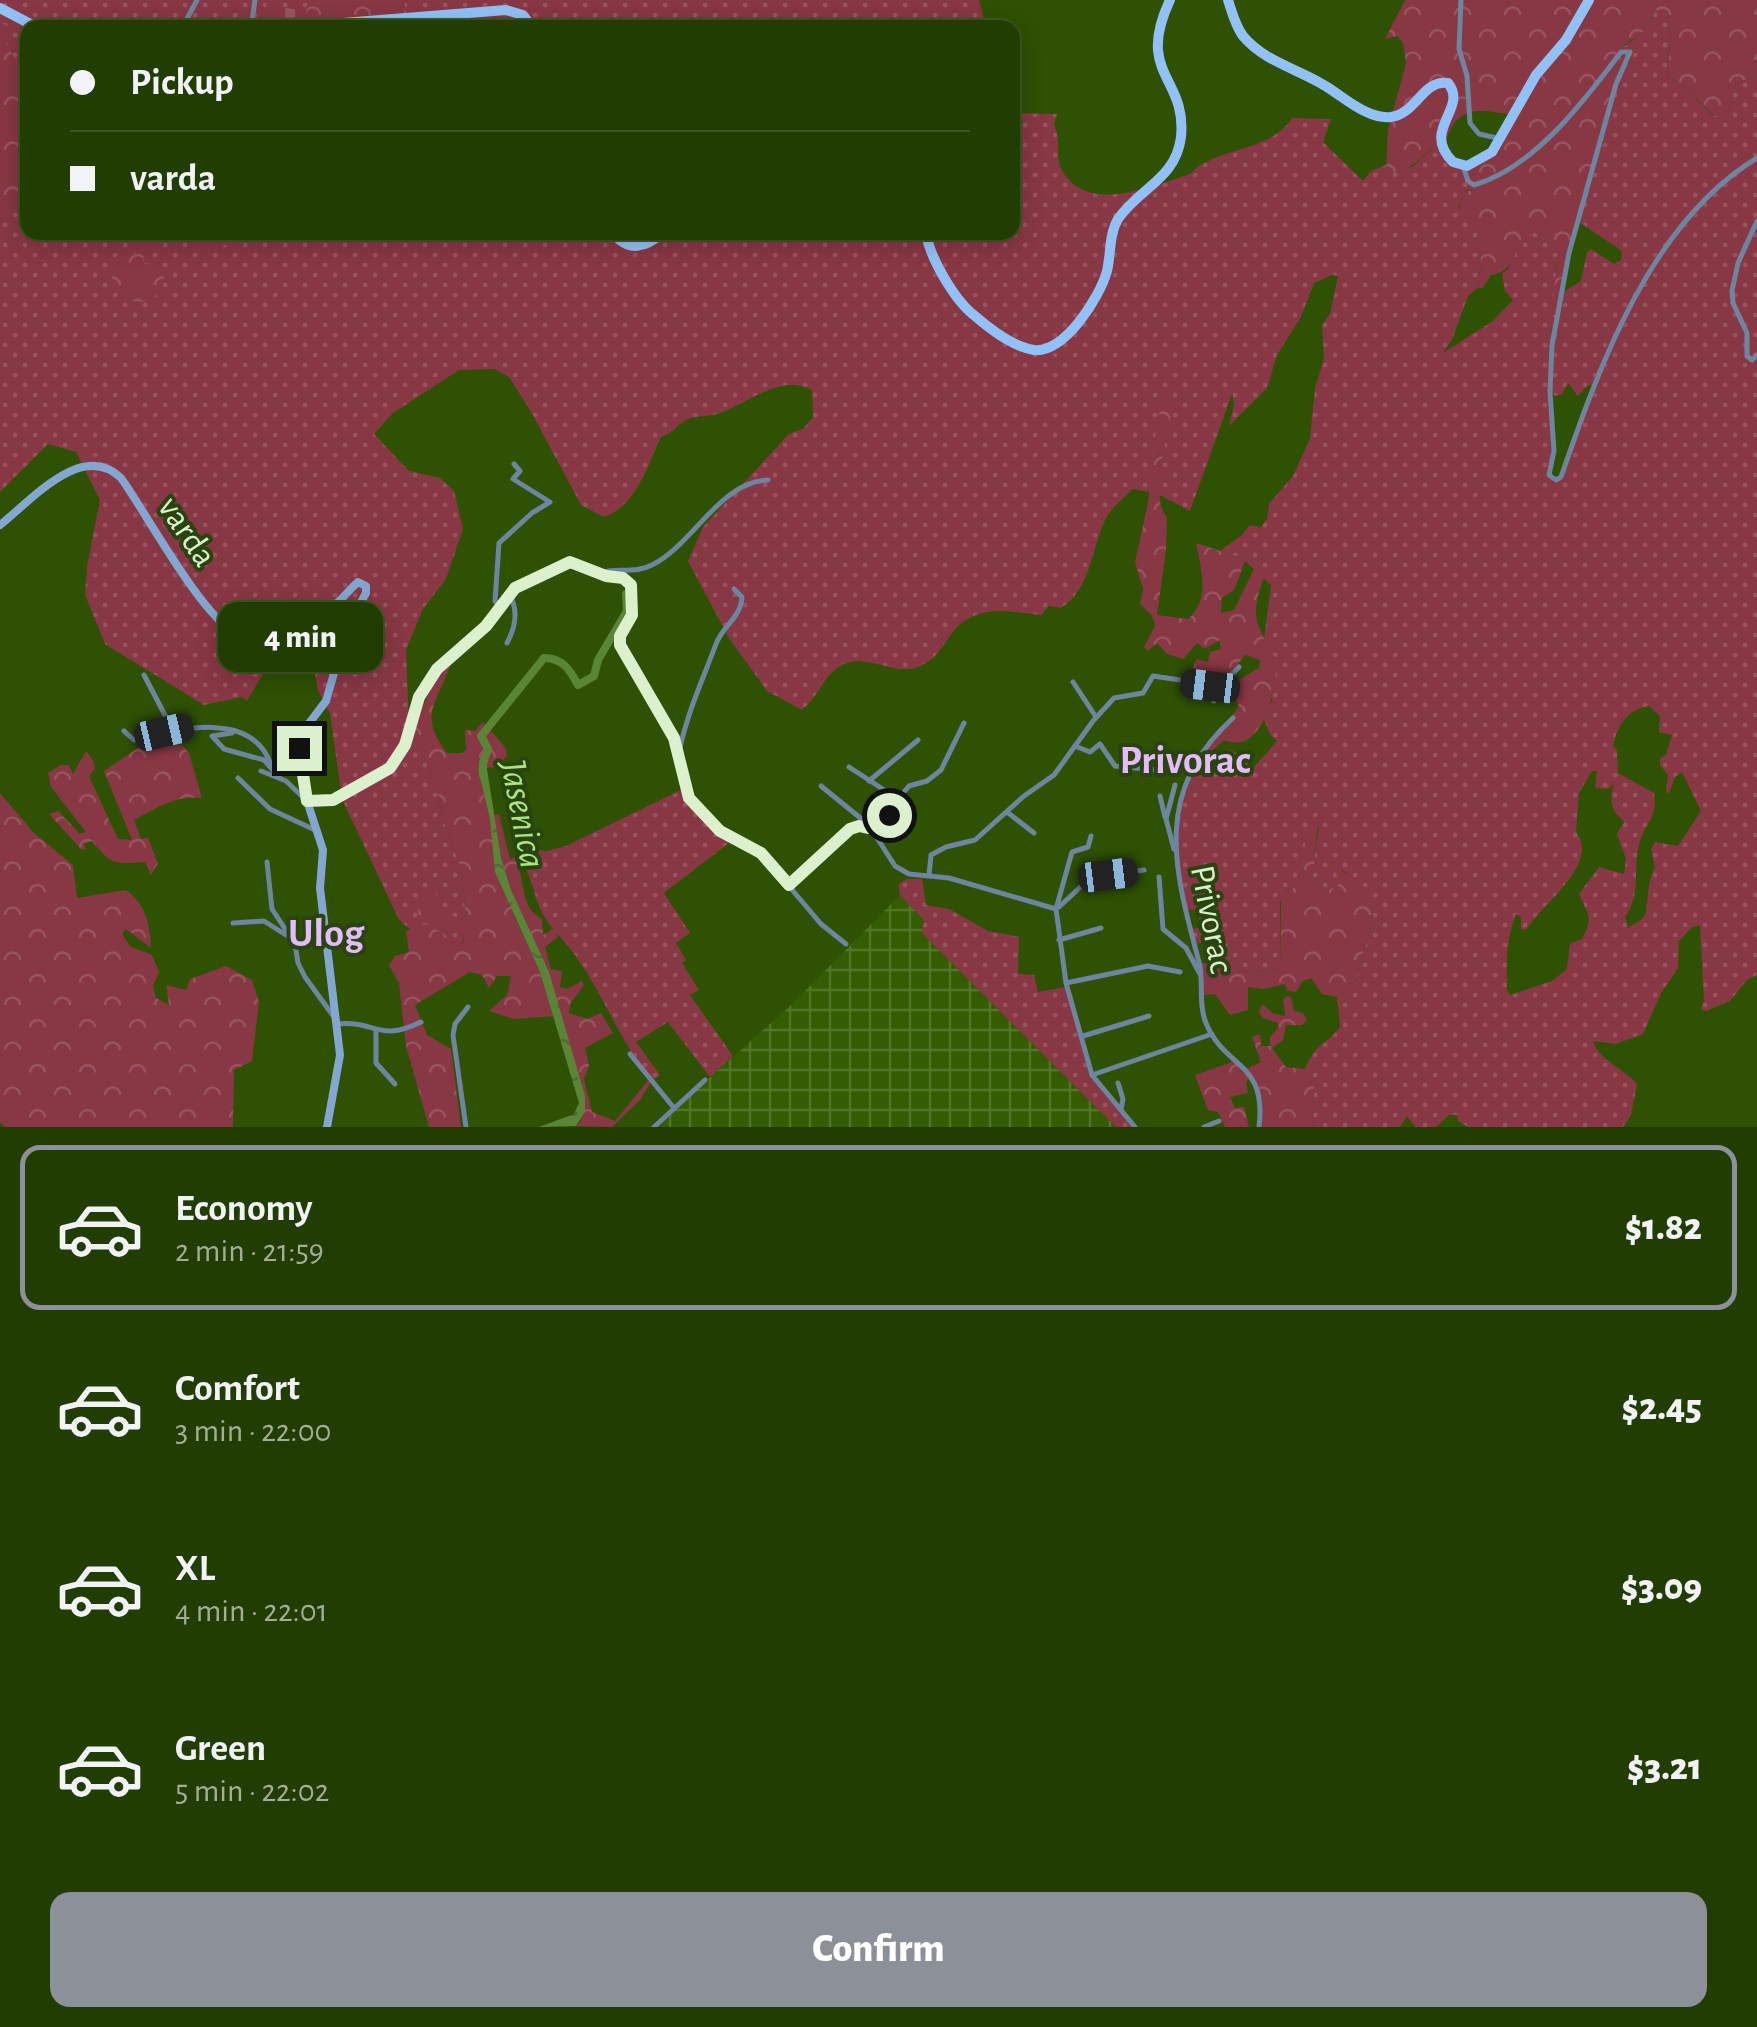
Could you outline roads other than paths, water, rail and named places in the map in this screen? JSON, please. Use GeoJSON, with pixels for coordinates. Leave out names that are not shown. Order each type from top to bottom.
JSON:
{"type":"FeatureCollection","features":[{"type":"Feature","properties":{"kind":"main road"},"geometry":{"type":"LineString","coordinates":[[928,240],[933,259],[975,317],[1030,349],[1045,349],[1066,336],[1102,284],[1118,220],[1162,179],[1177,154],[1180,112],[1156,48],[1158,26],[1170,0]]}},
{"type":"Feature","properties":{"kind":"main road"},"geometry":{"type":"LineString","coordinates":[[1228,0],[1240,30],[1255,47],[1280,65],[1324,84],[1376,115],[1401,114],[1435,84],[1448,83],[1454,89],[1454,98],[1440,140],[1447,156],[1463,166],[1482,160],[1500,139],[1532,80],[1566,40],[1589,0]]}},
{"type":"Feature","properties":{"kind":"main road"},"geometry":{"type":"LineString","coordinates":[[0,8],[23,20]]}},
{"type":"Feature","properties":{"kind":"main road"},"geometry":{"type":"LineString","coordinates":[[383,20],[512,10],[527,20]]}},
{"type":"Feature","properties":{"kind":"main road"},"geometry":{"type":"LineString","coordinates":[[619,240],[633,247],[653,240]]}},
{"type":"Feature","properties":{"kind":"street"},"geometry":{"type":"LineString","coordinates":[[473,13],[474,0]]}},
{"type":"Feature","properties":{"kind":"street"},"geometry":{"type":"LineString","coordinates":[[1461,0],[1458,49],[1467,76],[1470,123],[1479,134],[1500,139]]}},
{"type":"Feature","properties":{"kind":"street"},"geometry":{"type":"LineString","coordinates":[[1463,166],[1468,181],[1474,185],[1513,168],[1584,102],[1622,51],[1630,52],[1616,84],[1585,188],[1554,332],[1550,392],[1554,451],[1549,474],[1556,480],[1563,472],[1602,367],[1670,238],[1719,183],[1757,158]]}},
{"type":"Feature","properties":{"kind":"street"},"geometry":{"type":"LineString","coordinates":[[1757,222],[1738,263],[1732,295],[1747,332],[1747,356],[1752,360],[1757,355]]}},
{"type":"Feature","properties":{"kind":"street","name":"varda"},"geometry":{"type":"LineString","coordinates":[[0,525],[72,470],[95,464],[121,478],[194,589],[235,633],[249,635],[301,622],[333,606],[358,582],[365,584],[367,590],[347,628],[326,701],[301,739],[299,758],[307,801],[323,850],[320,888],[340,1064],[327,1127]]}},
{"type":"Feature","properties":{"kind":"street"},"geometry":{"type":"LineString","coordinates":[[514,464],[520,471],[513,476],[515,481],[550,502],[499,544],[495,601],[501,604],[524,583],[568,562],[623,578],[631,585],[632,615],[620,636],[620,645],[670,729],[686,792],[720,831],[761,853],[821,924],[846,944]]}},
{"type":"Feature","properties":{"kind":"street"},"geometry":{"type":"LineString","coordinates":[[599,573],[635,570],[656,563],[700,526],[733,490],[768,480]]}},
{"type":"Feature","properties":{"kind":"street"},"geometry":{"type":"LineString","coordinates":[[678,754],[686,714],[716,643],[739,612],[742,597],[734,589]]}},
{"type":"Feature","properties":{"kind":"street"},"geometry":{"type":"LineString","coordinates":[[507,643],[515,622],[514,604],[508,597]]}},
{"type":"Feature","properties":{"kind":"street"},"geometry":{"type":"LineString","coordinates":[[261,771],[280,779],[307,801],[333,800],[390,768],[405,745],[419,697],[430,678],[486,626],[508,597]]}},
{"type":"Feature","properties":{"kind":"street"},"geometry":{"type":"LineString","coordinates":[[929,876],[932,853],[975,840],[1054,774],[1096,717],[1117,696],[1143,693],[1153,676],[1215,688],[1225,685],[1239,667]]}},
{"type":"Feature","properties":{"kind":"street"},"geometry":{"type":"LineString","coordinates":[[144,676],[166,717],[185,727]]}},
{"type":"Feature","properties":{"kind":"street"},"geometry":{"type":"LineString","coordinates":[[1073,682],[1096,717]]}},
{"type":"Feature","properties":{"kind":"street"},"geometry":{"type":"LineString","coordinates":[[1214,701],[1215,688]]}},
{"type":"Feature","properties":{"kind":"street","name":"Privorac"},"geometry":{"type":"LineString","coordinates":[[1212,1034],[1204,1018],[1202,977],[1183,910],[1175,852],[1178,814],[1186,785],[1205,750],[1233,718]]}},
{"type":"Feature","properties":{"kind":"street"},"geometry":{"type":"LineString","coordinates":[[789,885],[850,829],[868,827],[895,811],[898,799],[909,786],[927,781],[941,770],[964,724]]}},
{"type":"Feature","properties":{"kind":"street"},"geometry":{"type":"LineString","coordinates":[[124,732],[134,740],[185,727],[237,733],[260,744],[280,779]]}},
{"type":"Feature","properties":{"kind":"street"},"geometry":{"type":"LineString","coordinates":[[237,733],[212,736],[224,749],[260,758],[271,765]]}},
{"type":"Feature","properties":{"kind":"street"},"geometry":{"type":"LineString","coordinates":[[869,781],[918,740]]}},
{"type":"Feature","properties":{"kind":"street"},"geometry":{"type":"LineString","coordinates":[[1074,746],[1090,752],[1100,744],[1115,766],[1155,770]]}},
{"type":"Feature","properties":{"kind":"street"},"geometry":{"type":"LineString","coordinates":[[850,767],[898,799]]}},
{"type":"Feature","properties":{"kind":"street"},"geometry":{"type":"LineString","coordinates":[[238,778],[283,818],[318,830]]}},
{"type":"Feature","properties":{"kind":"street"},"geometry":{"type":"LineString","coordinates":[[821,786],[868,827],[898,869],[915,876],[949,878],[1056,909]]}},
{"type":"Feature","properties":{"kind":"street"},"geometry":{"type":"LineString","coordinates":[[1166,820],[1173,787],[1178,814]]}},
{"type":"Feature","properties":{"kind":"street"},"geometry":{"type":"LineString","coordinates":[[1160,796],[1175,852]]}},
{"type":"Feature","properties":{"kind":"street"},"geometry":{"type":"LineString","coordinates":[[1006,812],[1034,832]]}},
{"type":"Feature","properties":{"kind":"street"},"geometry":{"type":"LineString","coordinates":[[1091,836],[1088,847],[1072,852],[1056,909],[1058,940],[1066,984],[1092,1074],[1135,1127]]}},
{"type":"Feature","properties":{"kind":"street"},"geometry":{"type":"LineString","coordinates":[[267,862],[272,909],[295,944],[300,969],[336,1022],[394,1034],[420,1022]]}},
{"type":"Feature","properties":{"kind":"street"},"geometry":{"type":"LineString","coordinates":[[1056,909],[1090,878],[1144,870]]}},
{"type":"Feature","properties":{"kind":"street"},"geometry":{"type":"LineString","coordinates":[[1159,878],[1163,929],[1186,948],[1202,977]]}},
{"type":"Feature","properties":{"kind":"street"},"geometry":{"type":"LineString","coordinates":[[233,923],[272,924],[295,944]]}},
{"type":"Feature","properties":{"kind":"street"},"geometry":{"type":"LineString","coordinates":[[1058,940],[1102,928]]}},
{"type":"Feature","properties":{"kind":"street"},"geometry":{"type":"LineString","coordinates":[[1066,984],[1148,966],[1180,972]]}},
{"type":"Feature","properties":{"kind":"street"},"geometry":{"type":"LineString","coordinates":[[466,1127],[453,1035],[468,1007]]}},
{"type":"Feature","properties":{"kind":"street"},"geometry":{"type":"LineString","coordinates":[[1084,1036],[1148,1016]]}},
{"type":"Feature","properties":{"kind":"street"},"geometry":{"type":"LineString","coordinates":[[376,1030],[376,1064],[395,1084]]}},
{"type":"Feature","properties":{"kind":"street"},"geometry":{"type":"LineString","coordinates":[[1092,1074],[1212,1034],[1252,1076],[1260,1100],[1259,1127]]}},
{"type":"Feature","properties":{"kind":"street"},"geometry":{"type":"LineString","coordinates":[[630,1054],[674,1108]]}},
{"type":"Feature","properties":{"kind":"street"},"geometry":{"type":"LineString","coordinates":[[654,1127],[705,1080]]}},
{"type":"Feature","properties":{"kind":"street"},"geometry":{"type":"LineString","coordinates":[[1118,1084],[1122,1109]]}},
{"type":"Feature","properties":{"kind":"street"},"geometry":{"type":"LineString","coordinates":[[1204,1127],[1219,1121]]}},
{"type":"Feature","properties":{"kind":"water"},"geometry":{"type":"Polygon","coordinates":[[[478,769],[487,769],[501,858],[511,890],[549,972],[585,1096],[585,1112],[576,1126],[539,1127],[574,1114],[579,1103],[540,972],[495,872],[490,819],[478,769]]]}},
{"type":"Feature","properties":{"kind":"waterway","name":"Jasenica"},"geometry":{"type":"LineString","coordinates":[[483,775],[488,749],[481,736],[544,658],[561,663],[578,685],[594,676],[598,660],[627,611],[626,594]]}},
{"type":"Feature","properties":{"kind":"district","name":"Privorac"},"geometry":{"type":"Point","coordinates":[1185,759]}},
{"type":"Feature","properties":{"kind":"district","name":"Ulog"},"geometry":{"type":"Point","coordinates":[326,932]}}]}
